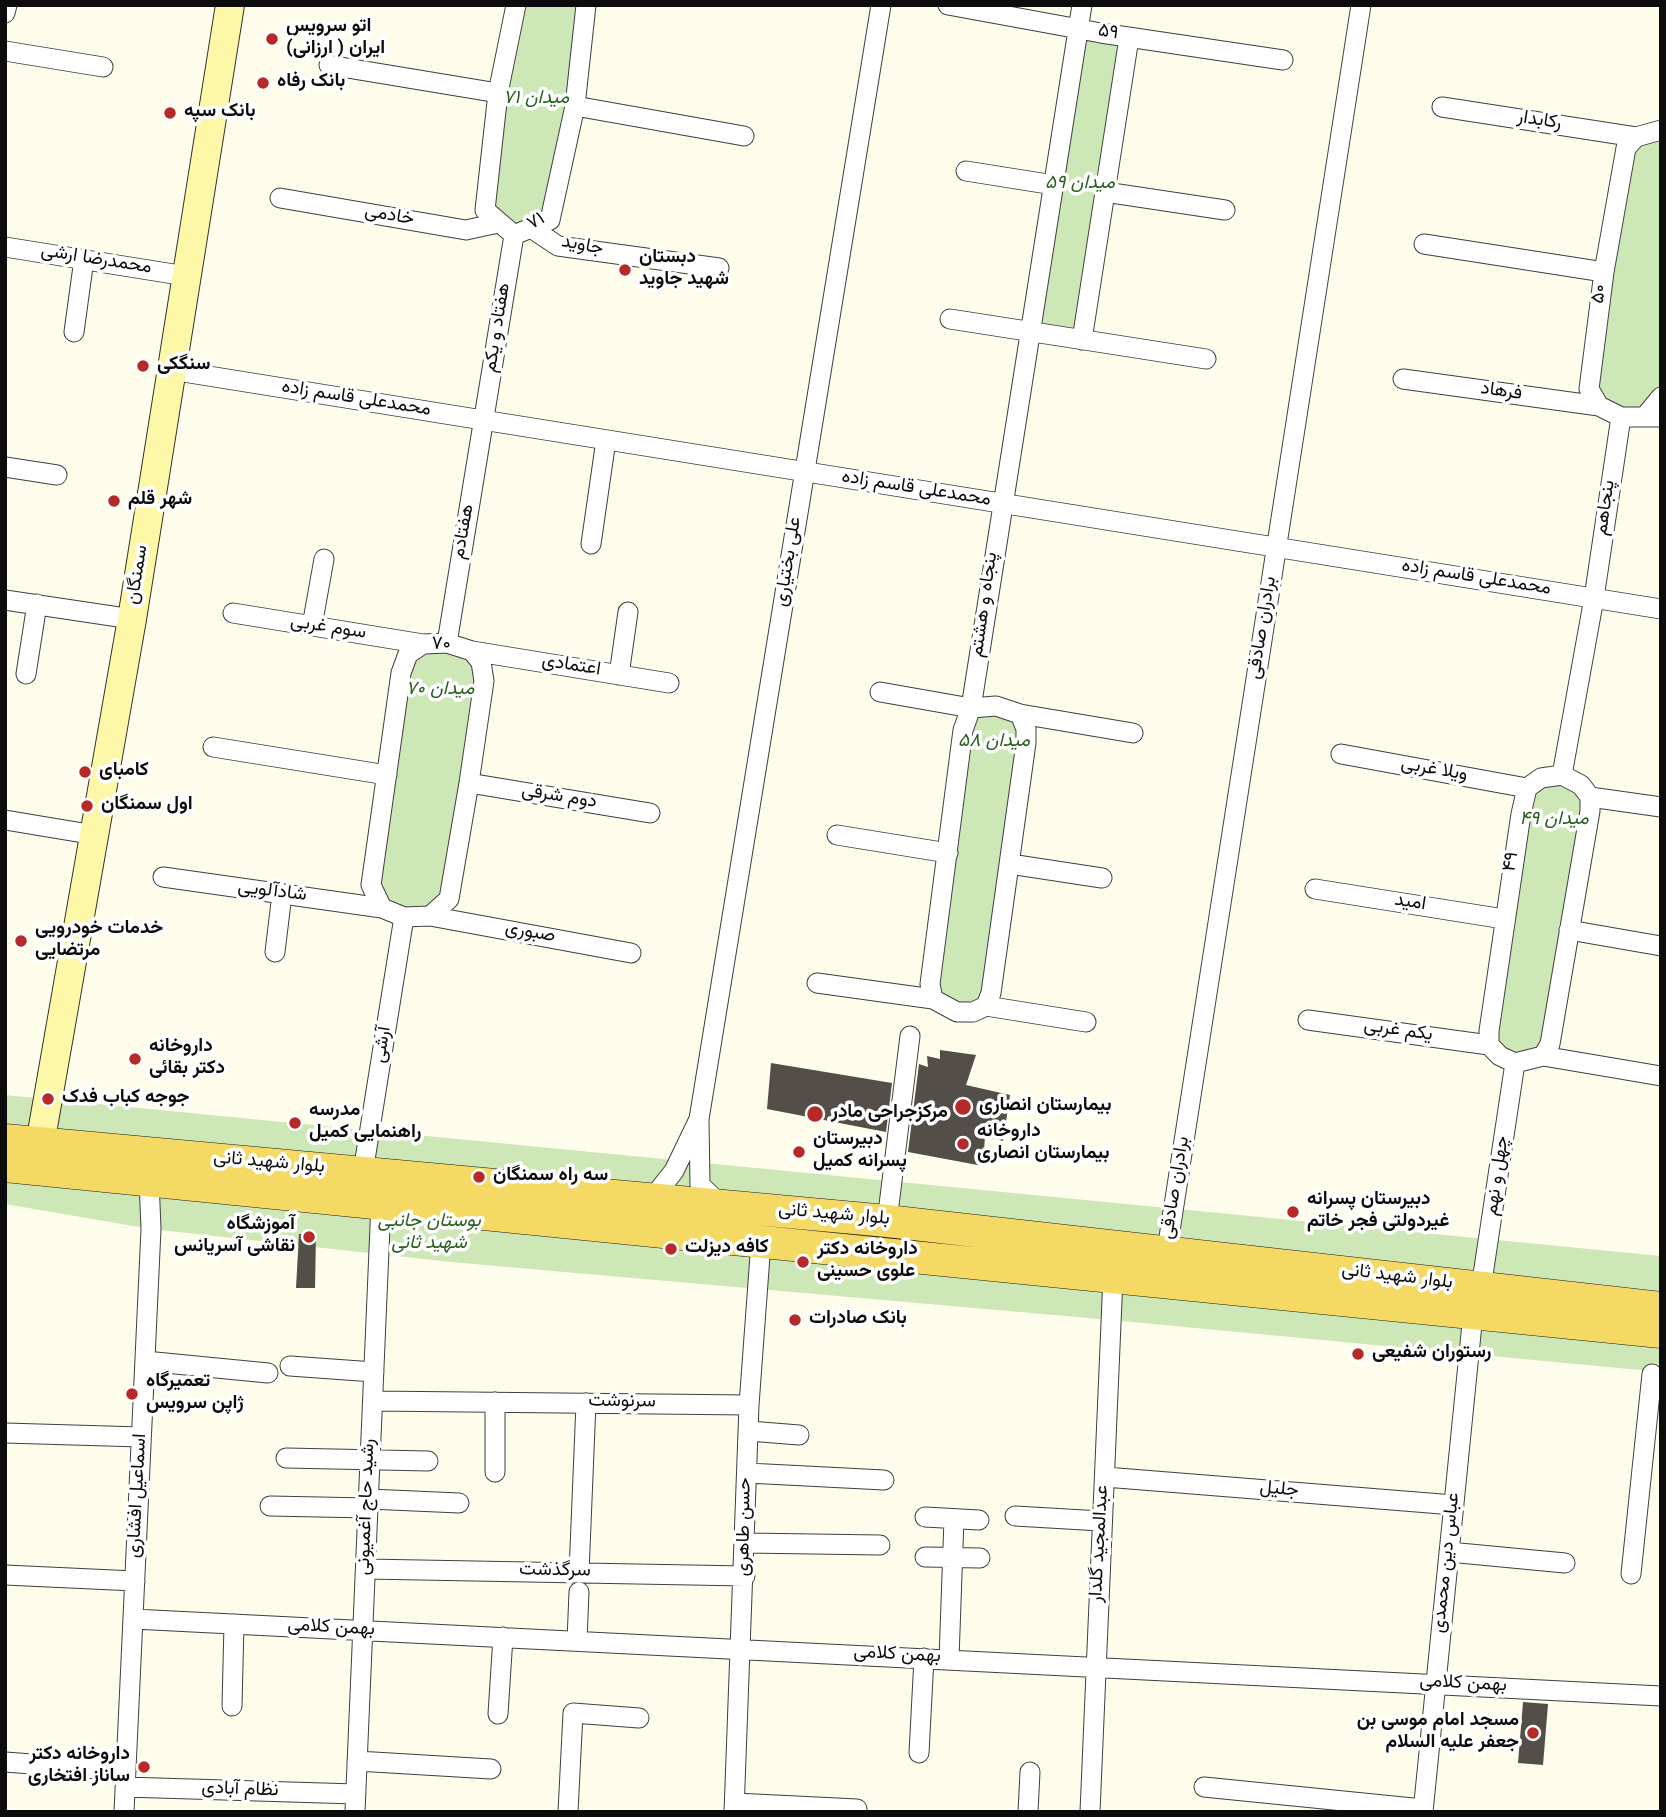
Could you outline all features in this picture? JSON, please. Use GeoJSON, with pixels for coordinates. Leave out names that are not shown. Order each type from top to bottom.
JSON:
{"type":"FeatureCollection","features":[{"type":"Feature","properties":{"kind":"main road","name":"سمنگان"},"geometry":{"type":"LineString","coordinates":[[27,1159],[95,835],[230,5]]}},
{"type":"Feature","properties":{"kind":"main road","name":"بلوار شهید ثانی"},"geometry":{"type":"LineString","coordinates":[[5,1140],[27,1159],[150,1167],[363,1172],[1167,1250],[1661,1332]]}},
{"type":"Feature","properties":{"kind":"main road","name":"بلوار شهید ثانی"},"geometry":{"type":"LineString","coordinates":[[150,1167],[382,1203],[1113,1277],[1477,1301],[1661,1308]]}},
{"type":"Feature","properties":{"kind":"main road"},"geometry":{"type":"LineString","coordinates":[[761,1242],[763,1210]]}},
{"type":"Feature","properties":{"kind":"street"},"geometry":{"type":"LineString","coordinates":[[5,13],[7,5]]}},
{"type":"Feature","properties":{"kind":"street","name":"۷۱"},"geometry":{"type":"LineString","coordinates":[[516,5],[498,93],[485,210],[514,229],[550,220],[575,106],[586,5]]}},
{"type":"Feature","properties":{"kind":"street","name":"علی بختیاری"},"geometry":{"type":"LineString","coordinates":[[699,1119],[881,5]]}},
{"type":"Feature","properties":{"kind":"street"},"geometry":{"type":"LineString","coordinates":[[948,5],[1078,29],[1082,5]]}},
{"type":"Feature","properties":{"kind":"street","name":"برادران صادقی"},"geometry":{"type":"LineString","coordinates":[[1167,1250],[1362,5]]}},
{"type":"Feature","properties":{"kind":"street","name":"۵۹"},"geometry":{"type":"LineString","coordinates":[[1031,332],[1078,29],[1129,38],[1082,340]]}},
{"type":"Feature","properties":{"kind":"street"},"geometry":{"type":"LineString","coordinates":[[1129,38],[1283,60]]}},
{"type":"Feature","properties":{"kind":"street"},"geometry":{"type":"LineString","coordinates":[[5,51],[103,67]]}},
{"type":"Feature","properties":{"kind":"street"},"geometry":{"type":"LineString","coordinates":[[329,65],[498,93]]}},
{"type":"Feature","properties":{"kind":"street"},"geometry":{"type":"LineString","coordinates":[[575,106],[744,136]]}},
{"type":"Feature","properties":{"kind":"street","name":"رکابدار"},"geometry":{"type":"LineString","coordinates":[[1442,107],[1636,137]]}},
{"type":"Feature","properties":{"kind":"street"},"geometry":{"type":"LineString","coordinates":[[1636,137],[1661,130]]}},
{"type":"Feature","properties":{"kind":"street","name":"۵۰"},"geometry":{"type":"LineString","coordinates":[[1599,406],[1589,389],[1604,272],[1626,148],[1636,137]]}},
{"type":"Feature","properties":{"kind":"street"},"geometry":{"type":"LineString","coordinates":[[966,171],[1054,185]]}},
{"type":"Feature","properties":{"kind":"street"},"geometry":{"type":"LineString","coordinates":[[1105,191],[1224,210]]}},
{"type":"Feature","properties":{"kind":"street","name":"خادمی"},"geometry":{"type":"LineString","coordinates":[[280,198],[466,230],[514,229]]}},
{"type":"Feature","properties":{"kind":"street","name":"جاوید"},"geometry":{"type":"LineString","coordinates":[[514,229],[558,246],[719,268]]}},
{"type":"Feature","properties":{"kind":"street","name":"هفتاد و یکم"},"geometry":{"type":"LineString","coordinates":[[484,420],[514,229]]}},
{"type":"Feature","properties":{"kind":"street"},"geometry":{"type":"LineString","coordinates":[[1423,244],[1604,272]]}},
{"type":"Feature","properties":{"kind":"street","name":"محمدرضا ارشی"},"geometry":{"type":"LineString","coordinates":[[5,247],[186,276]]}},
{"type":"Feature","properties":{"kind":"street"},"geometry":{"type":"LineString","coordinates":[[74,332],[84,259]]}},
{"type":"Feature","properties":{"kind":"street"},"geometry":{"type":"LineString","coordinates":[[950,319],[1206,359]]}},
{"type":"Feature","properties":{"kind":"street","name":"پنجاه و هشتم"},"geometry":{"type":"LineString","coordinates":[[971,708],[1001,503],[1031,332]]}},
{"type":"Feature","properties":{"kind":"street","name":"محمدعلی قاسم زاده"},"geometry":{"type":"LineString","coordinates":[[172,370],[1661,609]]}},
{"type":"Feature","properties":{"kind":"street","name":"فرهاد"},"geometry":{"type":"LineString","coordinates":[[1402,379],[1599,406]]}},
{"type":"Feature","properties":{"kind":"street"},"geometry":{"type":"LineString","coordinates":[[1599,406],[1621,417],[1654,416],[1661,397]]}},
{"type":"Feature","properties":{"kind":"street","name":"پنجاهم"},"geometry":{"type":"LineString","coordinates":[[1594,598],[1621,417]]}},
{"type":"Feature","properties":{"kind":"street","name":"هفتادم"},"geometry":{"type":"LineString","coordinates":[[447,643],[484,420]]}},
{"type":"Feature","properties":{"kind":"street"},"geometry":{"type":"LineString","coordinates":[[592,544],[606,440]]}},
{"type":"Feature","properties":{"kind":"street"},"geometry":{"type":"LineString","coordinates":[[5,467],[57,475]]}},
{"type":"Feature","properties":{"kind":"street"},"geometry":{"type":"LineString","coordinates":[[312,626],[324,559]]}},
{"type":"Feature","properties":{"kind":"street"},"geometry":{"type":"LineString","coordinates":[[1562,775],[1594,598]]}},
{"type":"Feature","properties":{"kind":"street"},"geometry":{"type":"LineString","coordinates":[[5,600],[132,619]]}},
{"type":"Feature","properties":{"kind":"street"},"geometry":{"type":"LineString","coordinates":[[26,674],[37,604]]}},
{"type":"Feature","properties":{"kind":"street"},"geometry":{"type":"LineString","coordinates":[[619,675],[628,612]]}},
{"type":"Feature","properties":{"kind":"street","name":"سوم غربی"},"geometry":{"type":"LineString","coordinates":[[233,613],[424,644]]}},
{"type":"Feature","properties":{"kind":"street","name":"۷۰"},"geometry":{"type":"LineString","coordinates":[[382,908],[371,885],[401,673],[408,654],[424,644],[447,643],[472,651],[481,662],[484,681],[449,899],[430,916]]}},
{"type":"Feature","properties":{"kind":"street","name":"اعتمادی"},"geometry":{"type":"LineString","coordinates":[[472,651],[669,683]]}},
{"type":"Feature","properties":{"kind":"street"},"geometry":{"type":"LineString","coordinates":[[880,692],[971,708],[996,706],[1020,714],[1133,733]]}},
{"type":"Feature","properties":{"kind":"street"},"geometry":{"type":"LineString","coordinates":[[933,999],[930,985],[962,730],[971,708]]}},
{"type":"Feature","properties":{"kind":"street"},"geometry":{"type":"LineString","coordinates":[[986,1006],[991,993],[1026,743],[1026,729],[1020,714]]}},
{"type":"Feature","properties":{"kind":"street"},"geometry":{"type":"LineString","coordinates":[[214,747],[387,775]]}},
{"type":"Feature","properties":{"kind":"street","name":"ویلا غربی"},"geometry":{"type":"LineString","coordinates":[[1341,754],[1527,788]]}},
{"type":"Feature","properties":{"kind":"street"},"geometry":{"type":"LineString","coordinates":[[1527,788],[1541,778],[1562,775],[1580,785],[1590,797],[1661,807]]}},
{"type":"Feature","properties":{"kind":"street","name":"دوم شرقی"},"geometry":{"type":"LineString","coordinates":[[468,783],[650,813]]}},
{"type":"Feature","properties":{"kind":"street","name":"۴۹"},"geometry":{"type":"LineString","coordinates":[[1489,1045],[1504,919],[1527,788]]}},
{"type":"Feature","properties":{"kind":"street"},"geometry":{"type":"LineString","coordinates":[[1543,1056],[1549,1044],[1570,930],[1590,797]]}},
{"type":"Feature","properties":{"kind":"street"},"geometry":{"type":"LineString","coordinates":[[5,820],[95,835]]}},
{"type":"Feature","properties":{"kind":"street"},"geometry":{"type":"LineString","coordinates":[[837,835],[948,853]]}},
{"type":"Feature","properties":{"kind":"street"},"geometry":{"type":"LineString","coordinates":[[1010,864],[1102,878]]}},
{"type":"Feature","properties":{"kind":"street","name":"شادآلویی"},"geometry":{"type":"LineString","coordinates":[[163,877],[382,908]]}},
{"type":"Feature","properties":{"kind":"street","name":"امید"},"geometry":{"type":"LineString","coordinates":[[1315,889],[1504,919]]}},
{"type":"Feature","properties":{"kind":"street"},"geometry":{"type":"LineString","coordinates":[[275,951],[282,894]]}},
{"type":"Feature","properties":{"kind":"street"},"geometry":{"type":"LineString","coordinates":[[382,908],[404,917],[430,916]]}},
{"type":"Feature","properties":{"kind":"street","name":"صبوری"},"geometry":{"type":"LineString","coordinates":[[430,916],[631,953]]}},
{"type":"Feature","properties":{"kind":"street","name":"آرشی"},"geometry":{"type":"LineString","coordinates":[[363,1172],[404,917]]}},
{"type":"Feature","properties":{"kind":"street"},"geometry":{"type":"LineString","coordinates":[[1570,930],[1661,946]]}},
{"type":"Feature","properties":{"kind":"street"},"geometry":{"type":"LineString","coordinates":[[817,983],[933,999],[957,1012],[973,1012],[986,1006],[1086,1022]]}},
{"type":"Feature","properties":{"kind":"street","name":"یکم غربی"},"geometry":{"type":"LineString","coordinates":[[1308,1020],[1489,1045]]}},
{"type":"Feature","properties":{"kind":"street"},"geometry":{"type":"LineString","coordinates":[[887,1221],[910,1036]]}},
{"type":"Feature","properties":{"kind":"street"},"geometry":{"type":"LineString","coordinates":[[1489,1045],[1500,1056],[1515,1063],[1543,1056],[1661,1076]]}},
{"type":"Feature","properties":{"kind":"street","name":"چهل و نهم"},"geometry":{"type":"LineString","coordinates":[[1477,1301],[1515,1063]]}},
{"type":"Feature","properties":{"kind":"street"},"geometry":{"type":"LineString","coordinates":[[651,1200],[674,1171],[699,1119]]}},
{"type":"Feature","properties":{"kind":"street"},"geometry":{"type":"LineString","coordinates":[[699,1119],[699,1185],[722,1206]]}},
{"type":"Feature","properties":{"kind":"street","name":"اسماعیل افشاری"},"geometry":{"type":"LineString","coordinates":[[124,1812],[151,1229],[150,1167]]}},
{"type":"Feature","properties":{"kind":"street","name":"رشید حاج آغمیونی"},"geometry":{"type":"LineString","coordinates":[[355,1803],[382,1203]]}},
{"type":"Feature","properties":{"kind":"street","name":"حسن طاهری"},"geometry":{"type":"LineString","coordinates":[[734,1807],[750,1405],[761,1242]]}},
{"type":"Feature","properties":{"kind":"street","name":"عبدالمجید گلدار"},"geometry":{"type":"LineString","coordinates":[[1090,1812],[1113,1277]]}},
{"type":"Feature","properties":{"kind":"street","name":"عباس دین محمدی"},"geometry":{"type":"LineString","coordinates":[[1423,1811],[1477,1301]]}},
{"type":"Feature","properties":{"kind":"street"},"geometry":{"type":"LineString","coordinates":[[145,1361],[268,1373]]}},
{"type":"Feature","properties":{"kind":"street"},"geometry":{"type":"LineString","coordinates":[[290,1366],[374,1372]]}},
{"type":"Feature","properties":{"kind":"street"},"geometry":{"type":"LineString","coordinates":[[1631,1574],[1652,1374]]}},
{"type":"Feature","properties":{"kind":"street","name":"سرنوشت"},"geometry":{"type":"LineString","coordinates":[[373,1401],[750,1405]]}},
{"type":"Feature","properties":{"kind":"street"},"geometry":{"type":"LineString","coordinates":[[495,1402],[495,1472]]}},
{"type":"Feature","properties":{"kind":"street"},"geometry":{"type":"LineString","coordinates":[[577,1641],[586,1403]]}},
{"type":"Feature","properties":{"kind":"street"},"geometry":{"type":"LineString","coordinates":[[749,1431],[799,1434]]}},
{"type":"Feature","properties":{"kind":"street"},"geometry":{"type":"LineString","coordinates":[[5,1433],[141,1437]]}},
{"type":"Feature","properties":{"kind":"street"},"geometry":{"type":"LineString","coordinates":[[286,1458],[428,1461]]}},
{"type":"Feature","properties":{"kind":"street"},"geometry":{"type":"LineString","coordinates":[[747,1473],[884,1480]]}},
{"type":"Feature","properties":{"kind":"street","name":"جلیل"},"geometry":{"type":"LineString","coordinates":[[1105,1477],[1454,1505]]}},
{"type":"Feature","properties":{"kind":"street"},"geometry":{"type":"LineString","coordinates":[[270,1506],[459,1503]]}},
{"type":"Feature","properties":{"kind":"street"},"geometry":{"type":"LineString","coordinates":[[925,1517],[979,1520]]}},
{"type":"Feature","properties":{"kind":"street"},"geometry":{"type":"LineString","coordinates":[[1015,1517],[1101,1521]]}},
{"type":"Feature","properties":{"kind":"street"},"geometry":{"type":"LineString","coordinates":[[949,1659],[954,1519]]}},
{"type":"Feature","properties":{"kind":"street"},"geometry":{"type":"LineString","coordinates":[[746,1544],[880,1545]]}},
{"type":"Feature","properties":{"kind":"street"},"geometry":{"type":"LineString","coordinates":[[1449,1552],[1565,1563]]}},
{"type":"Feature","properties":{"kind":"street"},"geometry":{"type":"LineString","coordinates":[[925,1557],[980,1558]]}},
{"type":"Feature","properties":{"kind":"street","name":"سرگذشت"},"geometry":{"type":"LineString","coordinates":[[366,1569],[579,1582],[745,1576]]}},
{"type":"Feature","properties":{"kind":"street"},"geometry":{"type":"LineString","coordinates":[[5,1575],[135,1581]]}},
{"type":"Feature","properties":{"kind":"street","name":"بهمن کلامی"},"geometry":{"type":"LineString","coordinates":[[133,1619],[1661,1696]]}},
{"type":"Feature","properties":{"kind":"street"},"geometry":{"type":"LineString","coordinates":[[232,1706],[234,1624]]}},
{"type":"Feature","properties":{"kind":"street"},"geometry":{"type":"LineString","coordinates":[[498,1714],[503,1637]]}},
{"type":"Feature","properties":{"kind":"street"},"geometry":{"type":"LineString","coordinates":[[919,1753],[924,1658]]}},
{"type":"Feature","properties":{"kind":"street"},"geometry":{"type":"LineString","coordinates":[[568,1812],[573,1713],[639,1718]]}},
{"type":"Feature","properties":{"kind":"street"},"geometry":{"type":"LineString","coordinates":[[357,1761],[491,1769]]}},
{"type":"Feature","properties":{"kind":"street","name":"نظام آبادی"},"geometry":{"type":"LineString","coordinates":[[5,1762],[125,1779],[355,1803]]}},
{"type":"Feature","properties":{"kind":"street"},"geometry":{"type":"LineString","coordinates":[[1028,1812],[1030,1772]]}},
{"type":"Feature","properties":{"kind":"street"},"geometry":{"type":"LineString","coordinates":[[1204,1787],[1423,1811]]}},
{"type":"Feature","properties":{"kind":"street"},"geometry":{"type":"LineString","coordinates":[[734,1807],[857,1809]]}},
{"type":"Feature","properties":{"kind":"green space","name":"میدان ۷۱"},"geometry":{"type":"Polygon","coordinates":[[[516,5],[586,5],[550,220],[514,235],[485,210],[516,5]]]}},
{"type":"Feature","properties":{"kind":"green space","name":"میدان ۵۹"},"geometry":{"type":"Polygon","coordinates":[[[1078,29],[1129,38],[1082,340],[1031,332],[1078,29]]]}},
{"type":"Feature","properties":{"kind":"green space"},"geometry":{"type":"Polygon","coordinates":[[[1661,130],[1661,397],[1660,402],[1621,417],[1589,389],[1626,148],[1661,130]]]}},
{"type":"Feature","properties":{"kind":"green space","name":"میدان ۷۰"},"geometry":{"type":"Polygon","coordinates":[[[423,644],[481,662],[449,899],[404,917],[371,885],[401,673],[423,644]]]}},
{"type":"Feature","properties":{"kind":"green space","name":"میدان ۵۸"},"geometry":{"type":"Polygon","coordinates":[[[971,708],[1020,714],[986,1006],[933,999],[971,708]]]}},
{"type":"Feature","properties":{"kind":"green space","name":"میدان ۴۹"},"geometry":{"type":"Polygon","coordinates":[[[1562,775],[1590,797],[1550,1044],[1515,1063],[1489,1031],[1523,800],[1562,775]]]}},
{"type":"Feature","properties":{"kind":"green space","name":"بوستان جانبی شهید ثانی"},"geometry":{"type":"Polygon","coordinates":[[[5,1095],[1661,1256],[1661,1292],[5,1140],[5,1095]]]}},
{"type":"Feature","properties":{"kind":"green space","name":"بوستان جانبی شهید ثانی"},"geometry":{"type":"Polygon","coordinates":[[[5,1166],[1661,1332],[1661,1372],[451,1262],[151,1229],[5,1204],[5,1166]]]}},
{"type":"Feature","properties":{"kind":"building","name":"بیمارستان انصاری"},"geometry":{"type":"Polygon","coordinates":[[[940,1050],[976,1055],[966,1085],[1010,1095],[1003,1141],[985,1136],[983,1166],[908,1152],[919,1064],[928,1067],[927,1056],[940,1059],[940,1050]]]}},
{"type":"Feature","properties":{"kind":"building"},"geometry":{"type":"Polygon","coordinates":[[[771,1063],[892,1083],[886,1132],[767,1109],[771,1063]]]}},
{"type":"Feature","properties":{"kind":"building"},"geometry":{"type":"Polygon","coordinates":[[[299,1234],[316,1234],[315,1288],[296,1288],[299,1234]]]}},
{"type":"Feature","properties":{"kind":"building","name":"مسجد امام موسی بن جعفر علیه السلام"},"geometry":{"type":"Polygon","coordinates":[[[1523,1702],[1548,1704],[1543,1765],[1518,1763],[1523,1702]]]}},
{"type":"Feature","properties":{"kind":"place","name":"اتو سرویس ایران ( ارزانی)"},"geometry":{"type":"Point","coordinates":[272,39]}},
{"type":"Feature","properties":{"kind":"place","name":"بانک رفاه"},"geometry":{"type":"Point","coordinates":[263,83]}},
{"type":"Feature","properties":{"kind":"place","name":"بانک سپه"},"geometry":{"type":"Point","coordinates":[170,113]}},
{"type":"Feature","properties":{"kind":"place","name":"دبستان شهید جاوید"},"geometry":{"type":"Point","coordinates":[625,270]}},
{"type":"Feature","properties":{"kind":"place","name":"سنگکی"},"geometry":{"type":"Point","coordinates":[143,366]}},
{"type":"Feature","properties":{"kind":"place","name":"شهر قلم"},"geometry":{"type":"Point","coordinates":[114,501]}},
{"type":"Feature","properties":{"kind":"place","name":"کامبای"},"geometry":{"type":"Point","coordinates":[85,772]}},
{"type":"Feature","properties":{"kind":"place","name":"اول سمنگان"},"geometry":{"type":"Point","coordinates":[87,806]}},
{"type":"Feature","properties":{"kind":"place","name":"خدمات خودرویی مرتضایی"},"geometry":{"type":"Point","coordinates":[21,941]}},
{"type":"Feature","properties":{"kind":"place","name":"داروخانه دکتر بقائی"},"geometry":{"type":"Point","coordinates":[135,1059]}},
{"type":"Feature","properties":{"kind":"place","name":"جوجه کباب فدک"},"geometry":{"type":"Point","coordinates":[48,1099]}},
{"type":"Feature","properties":{"kind":"place","name":"بیمارستان انصاری"},"geometry":{"type":"Point","coordinates":[963,1107]}},
{"type":"Feature","properties":{"kind":"place","name":"مرکزجراحی مادر"},"geometry":{"type":"Point","coordinates":[815,1114]}},
{"type":"Feature","properties":{"kind":"place","name":"مدرسه راهنمایی کمیل"},"geometry":{"type":"Point","coordinates":[295,1123]}},
{"type":"Feature","properties":{"kind":"place","name":"داروخانه بیمارستان انصاری"},"geometry":{"type":"Point","coordinates":[963,1144]}},
{"type":"Feature","properties":{"kind":"place","name":"دبیرستان پسرانه کمیل"},"geometry":{"type":"Point","coordinates":[799,1152]}},
{"type":"Feature","properties":{"kind":"place","name":"سه راه سمنگان"},"geometry":{"type":"Point","coordinates":[479,1177]}},
{"type":"Feature","properties":{"kind":"place","name":"دبیرستان پسرانه غیردولتی فجر خاتم"},"geometry":{"type":"Point","coordinates":[1293,1212]}},
{"type":"Feature","properties":{"kind":"place","name":"آموزشگاه نقاشی آسریانس"},"geometry":{"type":"Point","coordinates":[309,1237]}},
{"type":"Feature","properties":{"kind":"place","name":"کافه دیزلت"},"geometry":{"type":"Point","coordinates":[671,1249]}},
{"type":"Feature","properties":{"kind":"place","name":"داروخانه دکتر علوی حسینی"},"geometry":{"type":"Point","coordinates":[803,1262]}},
{"type":"Feature","properties":{"kind":"place","name":"بانک صادرات"},"geometry":{"type":"Point","coordinates":[795,1320]}},
{"type":"Feature","properties":{"kind":"place","name":"رستوران شفیعی"},"geometry":{"type":"Point","coordinates":[1358,1354]}},
{"type":"Feature","properties":{"kind":"place","name":"تعمیرگاه ژاپن سرویس"},"geometry":{"type":"Point","coordinates":[132,1394]}},
{"type":"Feature","properties":{"kind":"place","name":"مسجد امام موسی بن جعفر علیه السلام"},"geometry":{"type":"Point","coordinates":[1533,1733]}},
{"type":"Feature","properties":{"kind":"place","name":"داروخانه دكتر ساناز افتخارى"},"geometry":{"type":"Point","coordinates":[144,1767]}}]}
